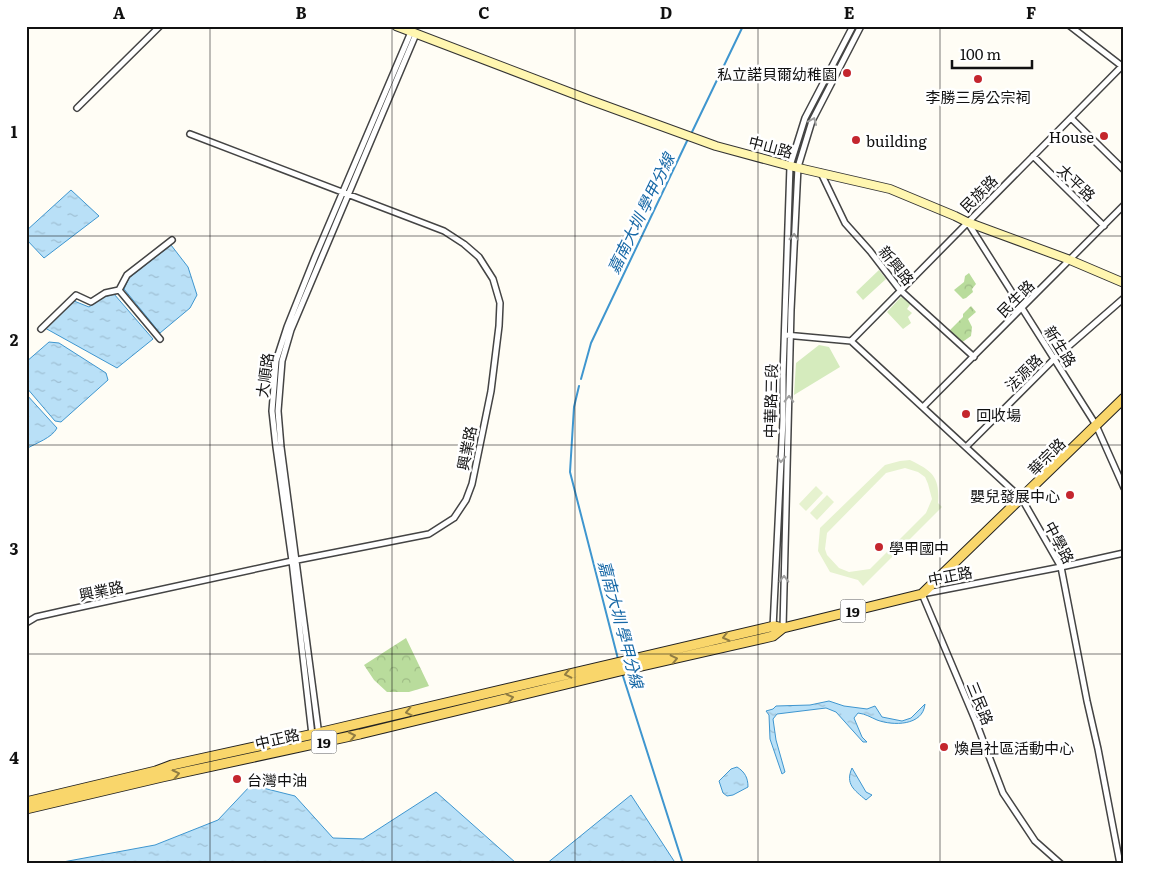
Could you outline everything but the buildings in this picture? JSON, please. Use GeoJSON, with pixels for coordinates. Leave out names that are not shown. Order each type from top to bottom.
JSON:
{"type":"FeatureCollection","features":[{"type":"Feature","properties":{"kind":"main road","name":"中山路"},"geometry":{"type":"LineString","coordinates":[[396,26],[716,146],[890,189],[967,222],[1070,260],[1124,283]]}},
{"type":"Feature","properties":{"kind":"main road","name":"華宗路"},"geometry":{"type":"LineString","coordinates":[[922,594],[1124,398]]}},
{"type":"Feature","properties":{"kind":"main road","name":"中正路"},"geometry":{"type":"LineString","coordinates":[[783,628],[922,594]]}},
{"type":"Feature","properties":{"kind":"main road","name":"19"},"geometry":{"type":"LineString","coordinates":[[774,626],[783,628]]}},
{"type":"Feature","properties":{"kind":"main road","name":"中正路"},"geometry":{"type":"LineString","coordinates":[[26,809],[317,743],[774,626]]}},
{"type":"Feature","properties":{"kind":"main road","name":"19"},"geometry":{"type":"LineString","coordinates":[[773,636],[783,628]]}},
{"type":"Feature","properties":{"kind":"main road","name":"中正路"},"geometry":{"type":"LineString","coordinates":[[26,802],[156,771],[172,765],[622,666],[773,636]]}},
{"type":"Feature","properties":{"kind":"main road"},"geometry":{"type":"LineString","coordinates":[[240,750],[241,760]]}},
{"type":"Feature","properties":{"kind":"street"},"geometry":{"type":"LineString","coordinates":[[77,108],[160,26]]}},
{"type":"Feature","properties":{"kind":"street"},"geometry":{"type":"LineString","coordinates":[[794,166],[805,118],[853,26]]}},
{"type":"Feature","properties":{"kind":"street"},"geometry":{"type":"LineString","coordinates":[[794,166],[812,121],[861,26]]}},
{"type":"Feature","properties":{"kind":"street"},"geometry":{"type":"LineString","coordinates":[[1070,26],[1123,66]]}},
{"type":"Feature","properties":{"kind":"street","name":"大順路"},"geometry":{"type":"LineString","coordinates":[[317,743],[281,447],[278,410],[282,361],[291,330],[414,33]]}},
{"type":"Feature","properties":{"kind":"street","name":"民族路"},"geometry":{"type":"LineString","coordinates":[[851,340],[1123,66]]}},
{"type":"Feature","properties":{"kind":"street"},"geometry":{"type":"LineString","coordinates":[[1071,118],[1124,170]]}},
{"type":"Feature","properties":{"kind":"street","name":"興業路"},"geometry":{"type":"LineString","coordinates":[[26,623],[36,617],[67,610],[429,534],[454,518],[466,500],[472,484],[491,391],[500,303],[493,279],[480,256],[444,231],[190,134]]}},
{"type":"Feature","properties":{"kind":"street","name":"太平路"},"geometry":{"type":"LineString","coordinates":[[1033,156],[1104,226]]}},
{"type":"Feature","properties":{"kind":"street","name":"中華路三段"},"geometry":{"type":"LineString","coordinates":[[773,636],[788,336],[794,166]]}},
{"type":"Feature","properties":{"kind":"street","name":"新興路"},"geometry":{"type":"LineString","coordinates":[[821,173],[845,223],[870,250],[900,290],[974,357]]}},
{"type":"Feature","properties":{"kind":"street","name":"民生路"},"geometry":{"type":"LineString","coordinates":[[923,408],[1124,205]]}},
{"type":"Feature","properties":{"kind":"street","name":"新生路"},"geometry":{"type":"LineString","coordinates":[[967,222],[1096,426],[1124,488]]}},
{"type":"Feature","properties":{"kind":"street"},"geometry":{"type":"LineString","coordinates":[[41,329],[76,295],[91,302],[105,293],[119,290],[127,275],[172,240]]}},
{"type":"Feature","properties":{"kind":"street"},"geometry":{"type":"LineString","coordinates":[[119,290],[160,339]]}},
{"type":"Feature","properties":{"kind":"street","name":"法源路"},"geometry":{"type":"LineString","coordinates":[[966,447],[1054,358],[1124,298]]}},
{"type":"Feature","properties":{"kind":"street"},"geometry":{"type":"LineString","coordinates":[[788,336],[851,340]]}},
{"type":"Feature","properties":{"kind":"street","name":"中華路三段"},"geometry":{"type":"LineString","coordinates":[[783,628],[788,336]]}},
{"type":"Feature","properties":{"kind":"street","name":"中學路"},"geometry":{"type":"LineString","coordinates":[[851,340],[1022,499],[1061,567],[1120,864]]}},
{"type":"Feature","properties":{"kind":"street","name":"中正路"},"geometry":{"type":"LineString","coordinates":[[922,594],[1124,553]]}},
{"type":"Feature","properties":{"kind":"street","name":"三民路"},"geometry":{"type":"LineString","coordinates":[[922,594],[976,722],[1003,793],[1035,840],[1061,864]]}},
{"type":"Feature","properties":{"kind":"green space"},"geometry":{"type":"Polygon","coordinates":[[[879,270],[886,279],[863,300],[856,292],[879,270]]]}},
{"type":"Feature","properties":{"kind":"green space"},"geometry":{"type":"Polygon","coordinates":[[[969,273],[976,284],[972,289],[973,292],[963,299],[954,290],[964,282],[965,276],[969,273]]]}},
{"type":"Feature","properties":{"kind":"green space"},"geometry":{"type":"Polygon","coordinates":[[[901,297],[911,303],[907,309],[912,313],[908,317],[911,323],[903,329],[887,312],[901,297]]]}},
{"type":"Feature","properties":{"kind":"green space"},"geometry":{"type":"Polygon","coordinates":[[[971,306],[976,312],[968,319],[972,327],[971,336],[961,343],[949,331],[971,306]]]}},
{"type":"Feature","properties":{"kind":"green space"},"geometry":{"type":"Polygon","coordinates":[[[819,345],[829,347],[840,367],[794,395],[796,363],[819,345]]]}},
{"type":"Feature","properties":{"kind":"green space"},"geometry":{"type":"Polygon","coordinates":[[[910,460],[929,471],[936,480],[938,503],[942,507],[863,586],[858,580],[830,572],[818,551],[820,528],[885,465],[910,460]],[[905,468],[886,473],[827,533],[825,549],[827,555],[839,568],[849,572],[870,569],[926,513],[932,499],[925,477],[918,472],[905,468]]]}},
{"type":"Feature","properties":{"kind":"green space"},"geometry":{"type":"Polygon","coordinates":[[[816,486],[823,493],[806,511],[799,504],[816,486]]]}},
{"type":"Feature","properties":{"kind":"green space"},"geometry":{"type":"Polygon","coordinates":[[[827,495],[834,502],[817,520],[810,513],[827,495]]]}},
{"type":"Feature","properties":{"kind":"green space"},"geometry":{"type":"Polygon","coordinates":[[[406,638],[429,686],[409,692],[387,692],[374,680],[364,665],[406,638]]]}},
{"type":"Feature","properties":{"kind":"water"},"geometry":{"type":"Polygon","coordinates":[[[71,190],[99,216],[44,258],[26,239],[26,231],[71,190]]]}},
{"type":"Feature","properties":{"kind":"water"},"geometry":{"type":"Polygon","coordinates":[[[171,245],[188,267],[197,295],[190,308],[160,333],[124,289],[129,278],[171,245]]]}},
{"type":"Feature","properties":{"kind":"water"},"geometry":{"type":"Polygon","coordinates":[[[114,294],[153,339],[117,368],[45,328],[74,301],[89,307],[104,297],[114,294]]]}},
{"type":"Feature","properties":{"kind":"water"},"geometry":{"type":"Polygon","coordinates":[[[49,342],[59,343],[106,373],[108,380],[61,422],[55,421],[26,387],[26,362],[49,342]]]}},
{"type":"Feature","properties":{"kind":"water"},"geometry":{"type":"Polygon","coordinates":[[[26,394],[57,428],[48,437],[26,449],[26,394]]]}},
{"type":"Feature","properties":{"kind":"water"},"geometry":{"type":"Polygon","coordinates":[[[829,701],[844,706],[867,709],[875,706],[882,717],[902,721],[911,718],[925,704],[919,717],[899,723],[884,722],[858,713],[854,718],[862,737],[867,742],[863,742],[836,712],[826,708],[777,714],[773,719],[776,740],[785,772],[782,774],[770,739],[769,715],[766,711],[776,706],[810,705],[829,701]]]}},
{"type":"Feature","properties":{"kind":"water"},"geometry":{"type":"Polygon","coordinates":[[[737,767],[745,776],[748,787],[727,796],[723,793],[719,781],[731,769],[737,767]]]}},
{"type":"Feature","properties":{"kind":"water"},"geometry":{"type":"Polygon","coordinates":[[[852,768],[866,792],[872,795],[866,800],[854,790],[850,783],[852,768]]]}},
{"type":"Feature","properties":{"kind":"water"},"geometry":{"type":"Polygon","coordinates":[[[251,785],[295,796],[333,838],[363,839],[436,792],[516,863],[52,864],[155,845],[218,820],[251,785]]]}},
{"type":"Feature","properties":{"kind":"water"},"geometry":{"type":"Polygon","coordinates":[[[631,795],[676,864],[546,864],[631,795]]]}},
{"type":"Feature","properties":{"kind":"waterway","name":"嘉南大圳 學甲分線"},"geometry":{"type":"LineString","coordinates":[[692,132],[743,26]]}},
{"type":"Feature","properties":{"kind":"waterway","name":"嘉南大圳 學甲分線"},"geometry":{"type":"LineString","coordinates":[[581,379],[591,343],[687,141]]}},
{"type":"Feature","properties":{"kind":"waterway","name":"嘉南大圳 學甲分線"},"geometry":{"type":"LineString","coordinates":[[579,386],[574,407],[570,472],[618,659]]}},
{"type":"Feature","properties":{"kind":"waterway","name":"嘉南大圳 學甲分線"},"geometry":{"type":"LineString","coordinates":[[622,673],[683,864]]}},
{"type":"Feature","properties":{"kind":"place","name":"私立諾貝爾幼稚園"},"geometry":{"type":"Point","coordinates":[847,73]}},
{"type":"Feature","properties":{"kind":"place","name":"李勝三房公宗祠"},"geometry":{"type":"Point","coordinates":[978,79]}},
{"type":"Feature","properties":{"kind":"place","name":"House"},"geometry":{"type":"Point","coordinates":[1104,136]}},
{"type":"Feature","properties":{"kind":"place","name":"building"},"geometry":{"type":"Point","coordinates":[856,140]}},
{"type":"Feature","properties":{"kind":"place","name":"回收場"},"geometry":{"type":"Point","coordinates":[966,414]}},
{"type":"Feature","properties":{"kind":"place","name":"嬰兒發展中心"},"geometry":{"type":"Point","coordinates":[1070,495]}},
{"type":"Feature","properties":{"kind":"place","name":"學甲國中"},"geometry":{"type":"Point","coordinates":[879,547]}},
{"type":"Feature","properties":{"kind":"place","name":"煥昌社區活動中心"},"geometry":{"type":"Point","coordinates":[944,747]}},
{"type":"Feature","properties":{"kind":"place","name":"台灣中油"},"geometry":{"type":"Point","coordinates":[237,779]}}]}
